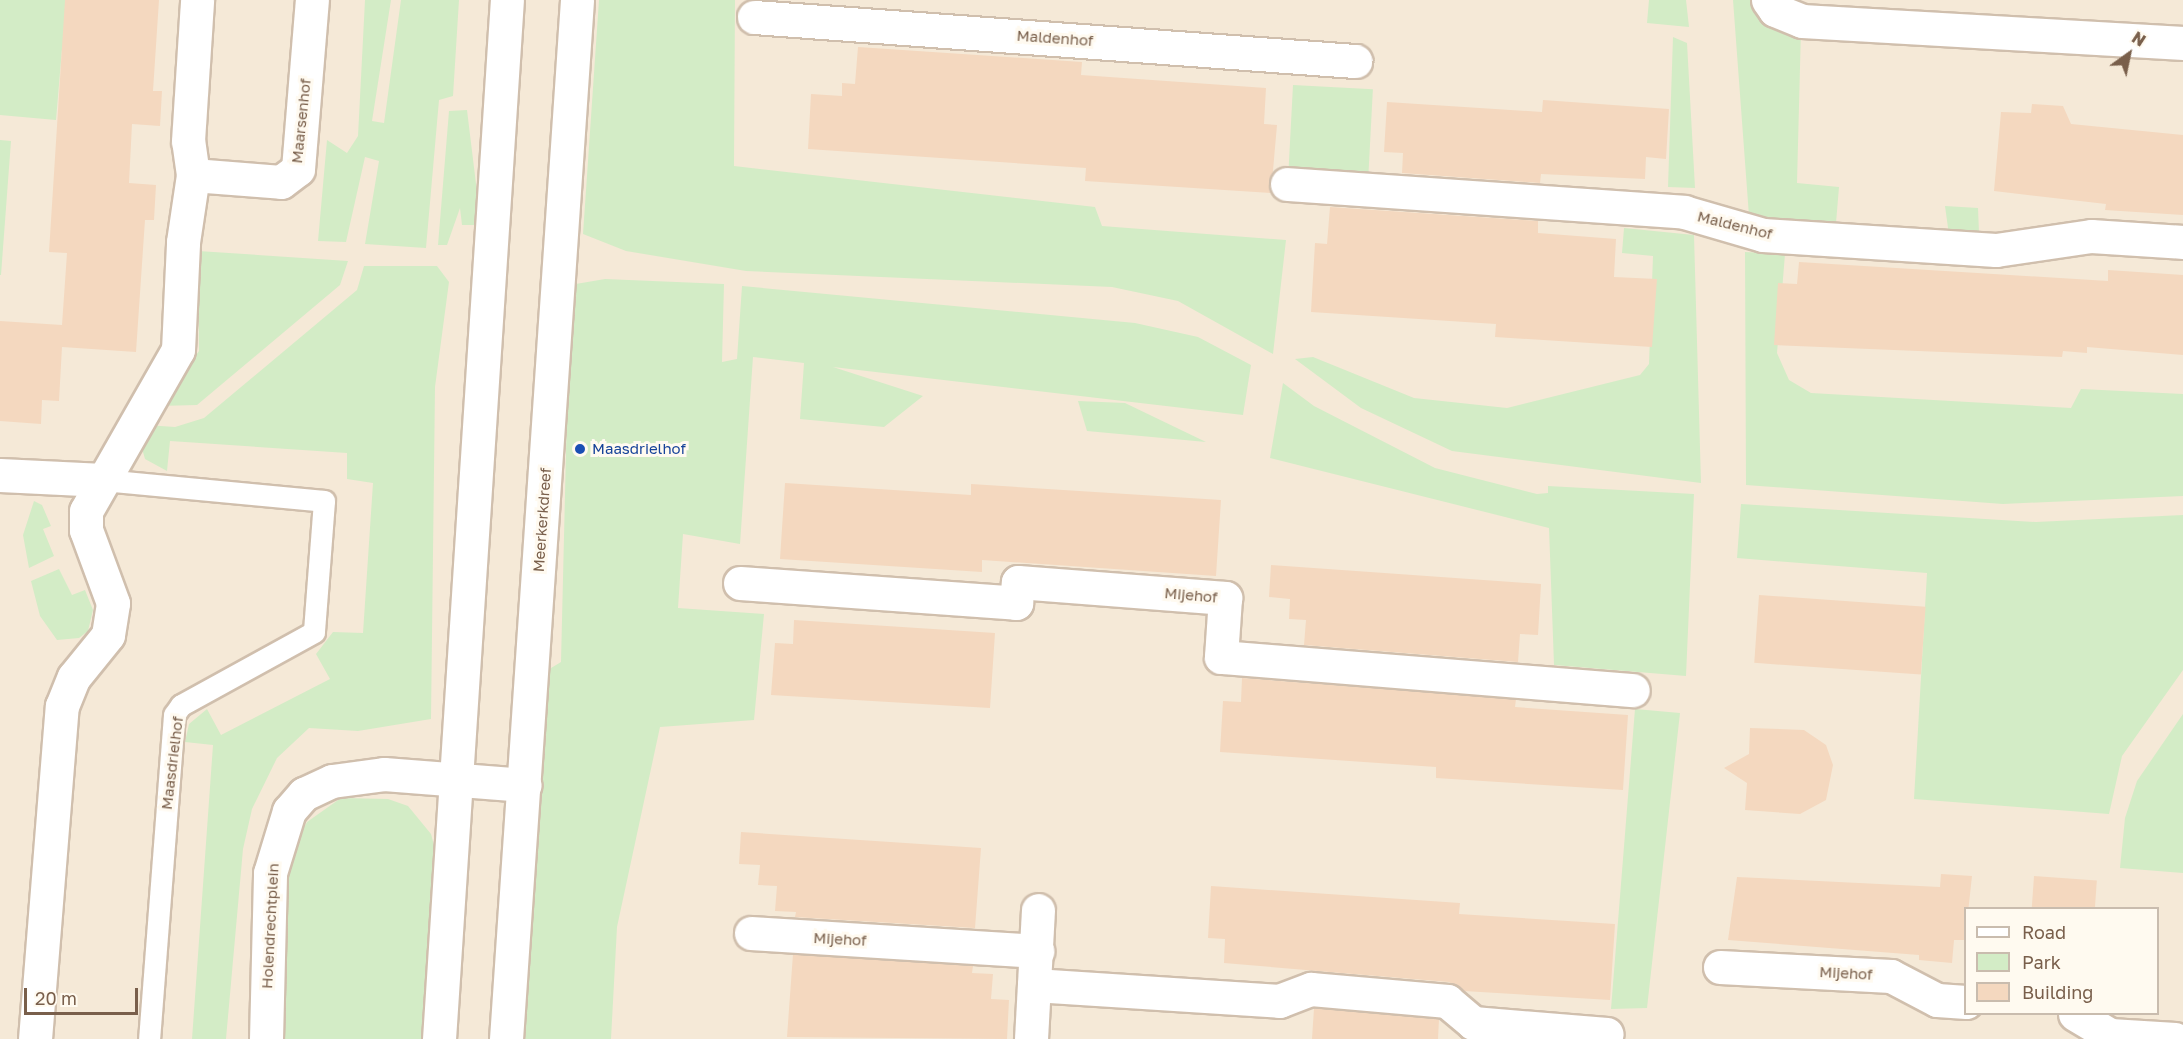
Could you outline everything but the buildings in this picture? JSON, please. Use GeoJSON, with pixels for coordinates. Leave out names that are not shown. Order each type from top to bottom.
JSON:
{"type":"FeatureCollection","features":[{"type":"Feature","properties":{"kind":"street"},"geometry":{"type":"LineString","coordinates":[[34,1039],[62,706],[74,677],[108,635],[112,603],[86,530],[86,511],[178,351],[183,242],[193,175],[189,141],[197,0]]}},
{"type":"Feature","properties":{"kind":"street","name":"Maarsenhof"},"geometry":{"type":"LineString","coordinates":[[193,175],[281,182],[298,170],[312,0]]}},
{"type":"Feature","properties":{"kind":"street"},"geometry":{"type":"LineString","coordinates":[[439,1039],[452,780],[507,0]]}},
{"type":"Feature","properties":{"kind":"street","name":"Meerkerkdreef"},"geometry":{"type":"LineString","coordinates":[[506,1039],[578,0]]}},
{"type":"Feature","properties":{"kind":"street"},"geometry":{"type":"LineString","coordinates":[[1768,0],[1775,10],[1802,21],[2183,44]]}},
{"type":"Feature","properties":{"kind":"street","name":"Maldenhof"},"geometry":{"type":"LineString","coordinates":[[754,17],[1355,60]]}},
{"type":"Feature","properties":{"kind":"street","name":"Maldenhof"},"geometry":{"type":"LineString","coordinates":[[1287,184],[1684,212],[1762,235],[1995,250],[2091,236],[2183,242]]}},
{"type":"Feature","properties":{"kind":"street","name":"Maasdrielhof"},"geometry":{"type":"LineString","coordinates":[[0,475],[103,480]]}},
{"type":"Feature","properties":{"kind":"street","name":"Mijehof"},"geometry":{"type":"LineString","coordinates":[[740,584],[1016,603],[1018,582],[1225,598],[1221,657],[1633,690]]}},
{"type":"Feature","properties":{"kind":"street","name":"Holendrechtplein"},"geometry":{"type":"LineString","coordinates":[[266,1039],[270,873],[289,811],[304,794],[332,781],[384,774],[525,786]]}},
{"type":"Feature","properties":{"kind":"street"},"geometry":{"type":"LineString","coordinates":[[1031,1039],[1038,910]]}},
{"type":"Feature","properties":{"kind":"street","name":"Mijehof"},"geometry":{"type":"LineString","coordinates":[[751,933],[1037,951]]}},
{"type":"Feature","properties":{"kind":"street","name":"Mijehof"},"geometry":{"type":"LineString","coordinates":[[1720,967],[1891,976],[1937,1000],[1964,1002]]}},
{"type":"Feature","properties":{"kind":"street"},"geometry":{"type":"LineString","coordinates":[[1034,985],[1279,1001],[1311,989],[1447,1001],[1473,1023],[1607,1034]]}},
{"type":"Feature","properties":{"kind":"street"},"geometry":{"type":"LineString","coordinates":[[2077,1015],[2110,1035],[2175,1039]]}},
{"type":"Feature","properties":{"kind":"lane","name":"Maasdrielhof"},"geometry":{"type":"LineString","coordinates":[[103,480],[324,501],[314,632],[181,705],[174,716],[149,1039]]}},
{"type":"Feature","properties":{"kind":"shaded area"},"geometry":{"type":"Polygon","coordinates":[[[0,0],[2183,0],[2183,1039],[0,1039],[0,0]]]}},
{"type":"Feature","properties":{"kind":"green space"},"geometry":{"type":"Polygon","coordinates":[[[0,0],[88,0],[62,49],[56,120],[0,115],[0,0]]]}},
{"type":"Feature","properties":{"kind":"green space"},"geometry":{"type":"Polygon","coordinates":[[[365,0],[391,0],[372,121],[384,123],[401,0],[459,0],[453,96],[439,100],[426,248],[365,244],[379,161],[365,157],[346,242],[318,241],[327,140],[347,153],[358,136],[365,0]]]}},
{"type":"Feature","properties":{"kind":"green space"},"geometry":{"type":"Polygon","coordinates":[[[599,0],[735,0],[734,166],[1095,207],[1102,226],[1286,240],[1273,354],[1178,301],[1112,287],[746,271],[626,251],[583,234],[599,0]]]}},
{"type":"Feature","properties":{"kind":"green space"},"geometry":{"type":"Polygon","coordinates":[[[1649,0],[1686,0],[1689,27],[1647,23],[1649,0]]]}},
{"type":"Feature","properties":{"kind":"green space"},"geometry":{"type":"Polygon","coordinates":[[[1733,0],[1756,0],[1801,29],[1797,183],[1839,187],[1836,223],[1749,216],[1733,0]]]}},
{"type":"Feature","properties":{"kind":"green space"},"geometry":{"type":"Polygon","coordinates":[[[1673,37],[1687,43],[1695,188],[1668,187],[1673,37]]]}},
{"type":"Feature","properties":{"kind":"green space"},"geometry":{"type":"Polygon","coordinates":[[[1293,85],[1373,89],[1368,175],[1288,171],[1293,85]]]}},
{"type":"Feature","properties":{"kind":"green space"},"geometry":{"type":"Polygon","coordinates":[[[467,110],[481,225],[462,225],[460,208],[447,245],[438,245],[449,111],[467,110]]]}},
{"type":"Feature","properties":{"kind":"green space"},"geometry":{"type":"Polygon","coordinates":[[[0,140],[11,141],[1,275],[0,275],[0,140]]]}},
{"type":"Feature","properties":{"kind":"green space"},"geometry":{"type":"Polygon","coordinates":[[[1945,206],[1978,208],[1979,233],[1949,235],[1945,206]]]}},
{"type":"Feature","properties":{"kind":"green space"},"geometry":{"type":"Polygon","coordinates":[[[1624,228],[1694,235],[1701,483],[1452,451],[1361,408],[1295,359],[1313,357],[1414,398],[1507,408],[1640,375],[1649,364],[1653,256],[1622,253],[1624,228]]]}},
{"type":"Feature","properties":{"kind":"green space"},"geometry":{"type":"Polygon","coordinates":[[[198,251],[348,261],[340,285],[197,405],[158,406],[199,351],[198,251]]]}},
{"type":"Feature","properties":{"kind":"green space"},"geometry":{"type":"Polygon","coordinates":[[[1745,252],[1785,254],[1777,353],[1789,380],[1811,393],[2071,408],[2081,389],[2183,394],[2183,496],[2003,504],[1746,485],[1745,252]]]}},
{"type":"Feature","properties":{"kind":"green space"},"geometry":{"type":"Polygon","coordinates":[[[364,266],[437,266],[449,282],[435,387],[431,719],[358,731],[309,728],[277,758],[252,809],[243,849],[226,1039],[192,1039],[213,745],[185,742],[189,724],[207,709],[221,735],[330,679],[316,654],[333,632],[363,633],[373,483],[347,479],[347,453],[170,441],[167,471],[145,459],[141,445],[146,425],[175,427],[204,418],[357,290],[364,266]]]}},
{"type":"Feature","properties":{"kind":"green space"},"geometry":{"type":"Polygon","coordinates":[[[605,279],[724,284],[722,362],[737,359],[742,286],[1135,323],[1198,337],[1251,365],[1243,415],[833,367],[923,396],[884,427],[800,419],[804,363],[753,357],[740,544],[683,534],[678,608],[764,614],[754,720],[660,727],[617,927],[611,1039],[519,1039],[546,671],[561,662],[570,285],[605,279]]]}},
{"type":"Feature","properties":{"kind":"green space"},"geometry":{"type":"Polygon","coordinates":[[[1283,383],[1314,406],[1435,468],[1537,494],[1548,493],[1548,486],[1694,494],[1686,676],[1554,665],[1549,528],[1270,458],[1283,383]]]}},
{"type":"Feature","properties":{"kind":"green space"},"geometry":{"type":"Polygon","coordinates":[[[1078,401],[1125,403],[1206,442],[1087,431],[1078,401]]]}},
{"type":"Feature","properties":{"kind":"green space"},"geometry":{"type":"Polygon","coordinates":[[[34,501],[42,505],[51,526],[43,529],[54,556],[29,568],[23,535],[34,501]]]}},
{"type":"Feature","properties":{"kind":"green space"},"geometry":{"type":"Polygon","coordinates":[[[1741,504],[2036,522],[2183,515],[2183,670],[2122,756],[2109,814],[1914,799],[1927,573],[1737,558],[1741,504]]]}},
{"type":"Feature","properties":{"kind":"green space"},"geometry":{"type":"Polygon","coordinates":[[[59,569],[72,595],[85,590],[93,610],[88,631],[79,638],[57,640],[40,616],[31,581],[59,569]]]}},
{"type":"Feature","properties":{"kind":"green space"},"geometry":{"type":"Polygon","coordinates":[[[1635,709],[1680,713],[1647,1008],[1611,1009],[1635,709]]]}},
{"type":"Feature","properties":{"kind":"green space"},"geometry":{"type":"Polygon","coordinates":[[[2183,714],[2183,873],[2120,868],[2125,818],[2137,781],[2183,714]]]}},
{"type":"Feature","properties":{"kind":"green space"},"geometry":{"type":"Polygon","coordinates":[[[341,798],[388,799],[408,806],[431,834],[435,849],[424,1039],[281,1039],[290,851],[307,822],[341,798]]]}},
{"type":"Feature","properties":{"kind":"place","name":"Maasdrielhof"},"geometry":{"type":"Point","coordinates":[580,449]}}]}
